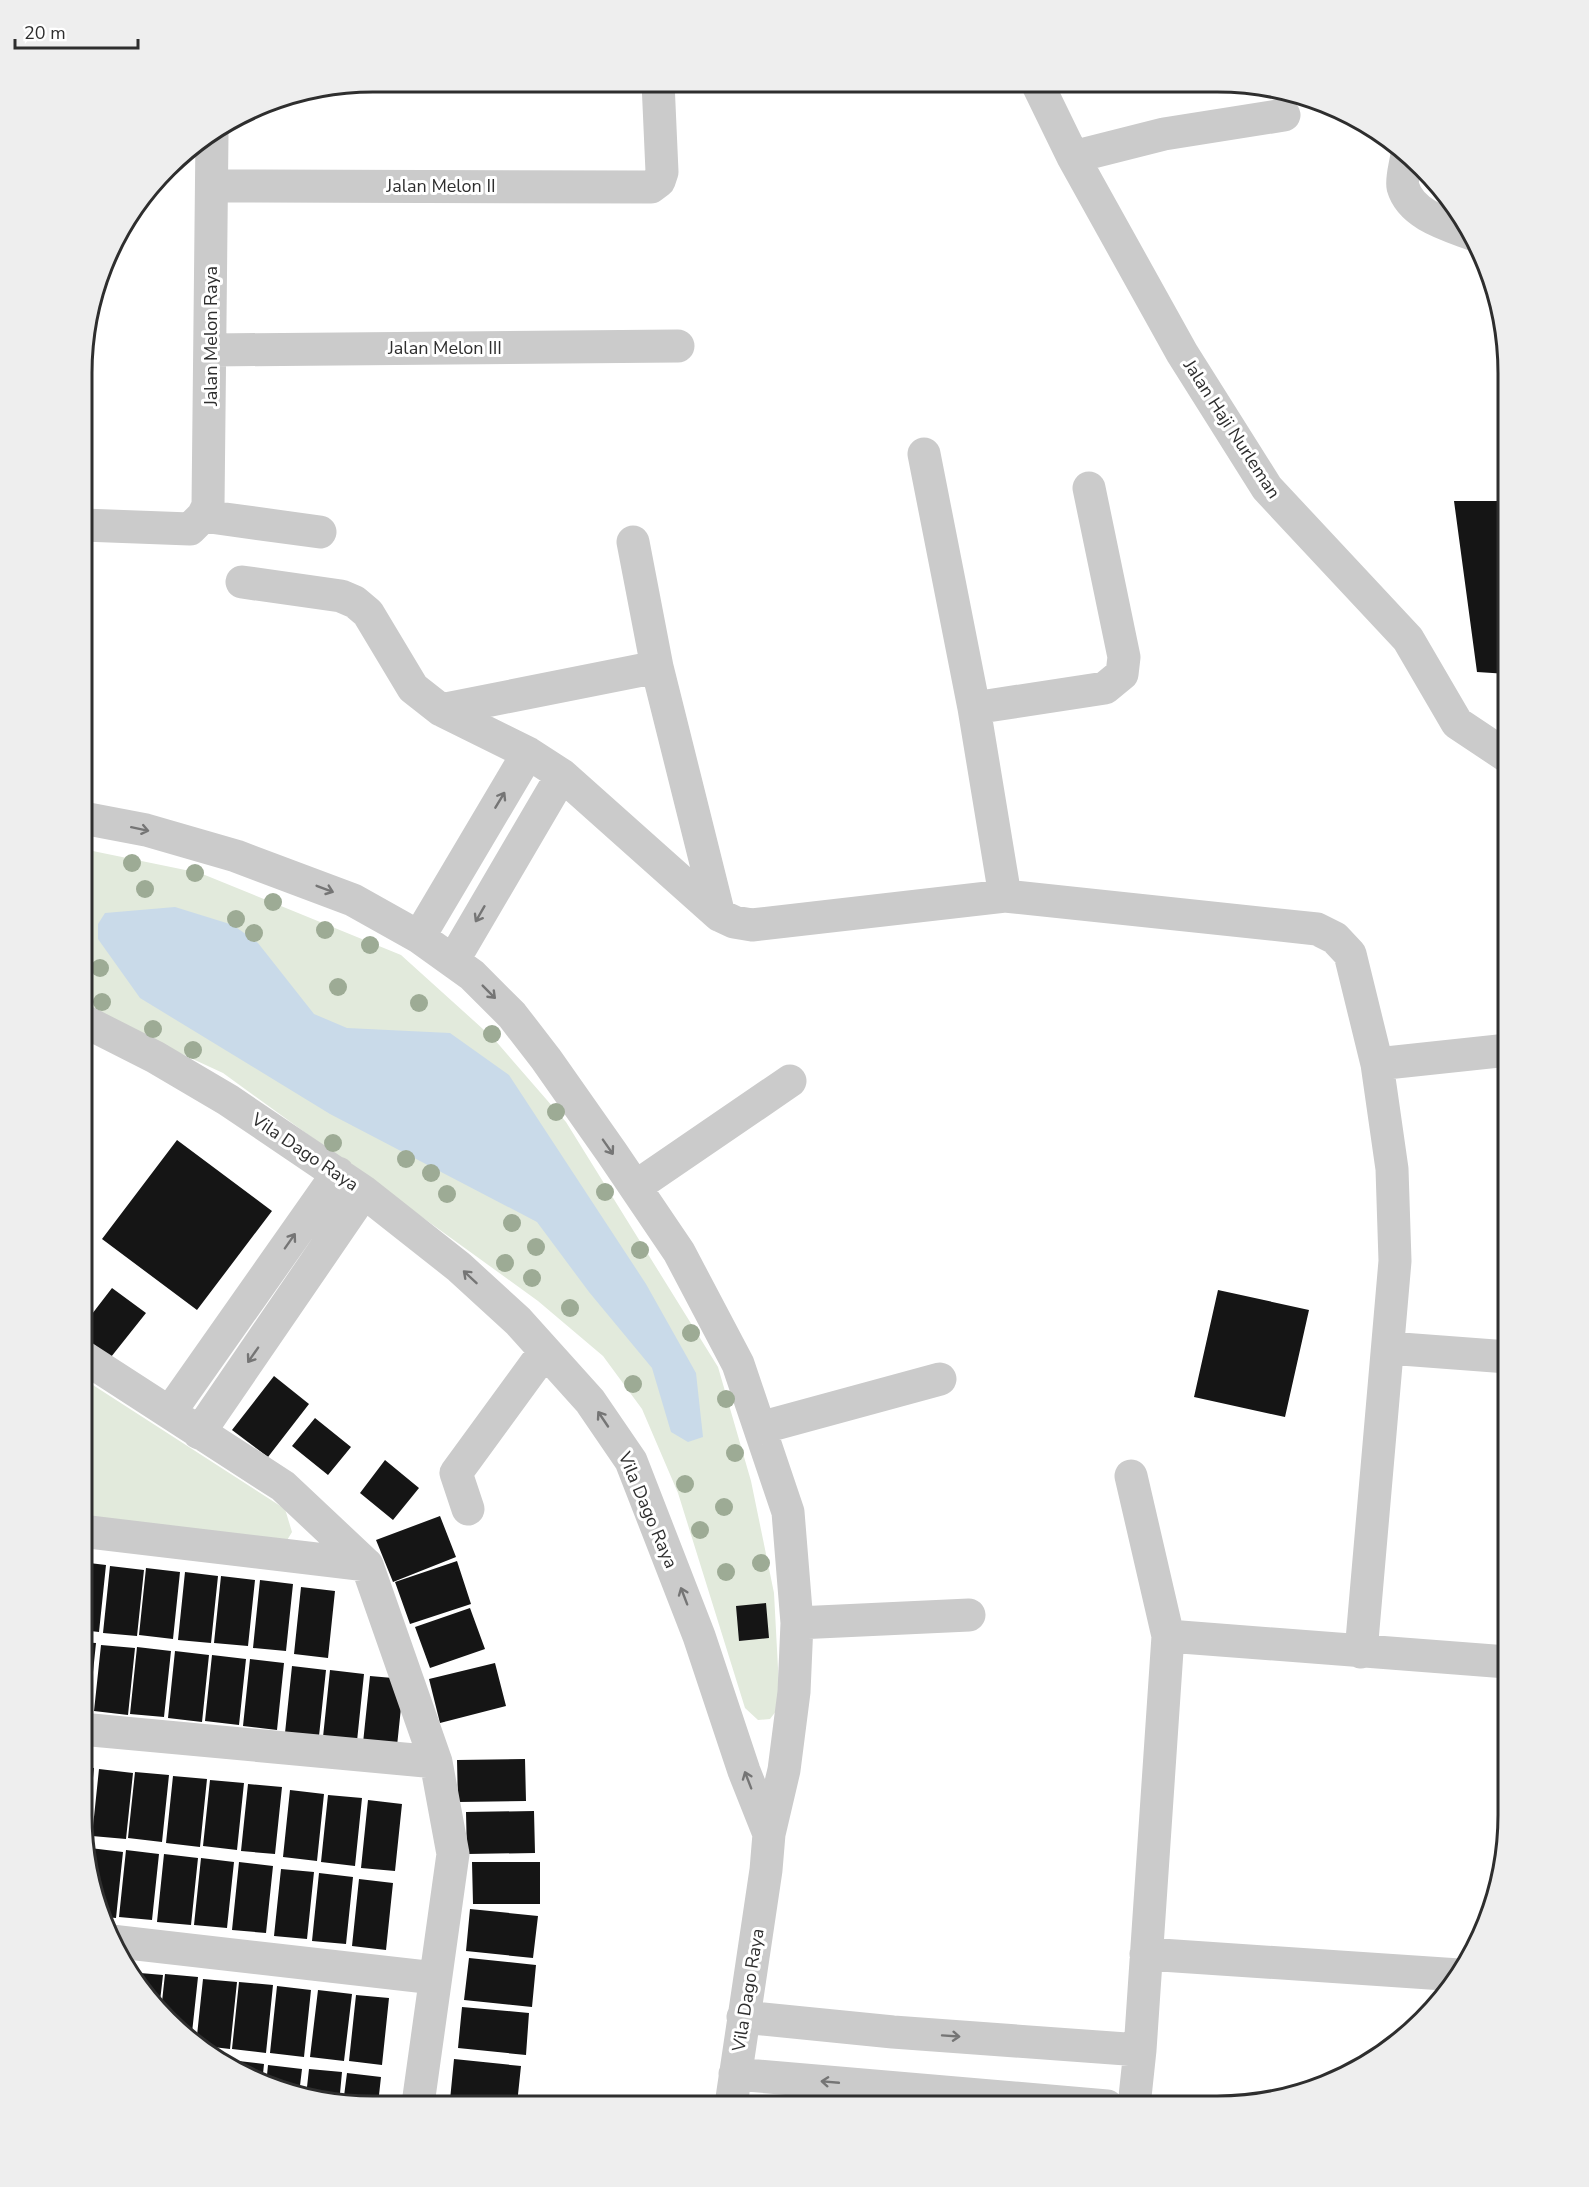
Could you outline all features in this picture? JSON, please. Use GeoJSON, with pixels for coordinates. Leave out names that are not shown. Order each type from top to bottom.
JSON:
{"type":"FeatureCollection","features":[{"type":"Feature","properties":{"kind":"street","name":"Jalan Melon II"},"geometry":{"type":"LineString","coordinates":[[212,186],[651,187],[659,181],[662,172],[658,92]]}},
{"type":"Feature","properties":{"kind":"street","name":"Jalan Haji Nurleman"},"geometry":{"type":"LineString","coordinates":[[1041,92],[1073,157],[1182,352],[1267,489],[1408,639],[1457,723],[1498,750]]}},
{"type":"Feature","properties":{"kind":"street"},"geometry":{"type":"LineString","coordinates":[[1073,157],[1164,134],[1284,116]]}},
{"type":"Feature","properties":{"kind":"street","name":"Jalan Melon Raya"},"geometry":{"type":"LineString","coordinates":[[196,523],[208,506],[212,142]]}},
{"type":"Feature","properties":{"kind":"street"},"geometry":{"type":"LineString","coordinates":[[1406,165],[1403,186],[1413,205],[1433,218],[1458,228]]}},
{"type":"Feature","properties":{"kind":"street","name":"Jalan Melon III"},"geometry":{"type":"LineString","coordinates":[[211,350],[678,346]]}},
{"type":"Feature","properties":{"kind":"street"},"geometry":{"type":"LineString","coordinates":[[924,454],[974,708],[1005,896]]}},
{"type":"Feature","properties":{"kind":"street"},"geometry":{"type":"LineString","coordinates":[[974,708],[1105,688],[1122,674],[1125,657],[1089,488]]}},
{"type":"Feature","properties":{"kind":"street"},"geometry":{"type":"LineString","coordinates":[[92,525],[196,523],[320,532]]}},
{"type":"Feature","properties":{"kind":"street"},"geometry":{"type":"LineString","coordinates":[[633,542],[657,667],[719,915]]}},
{"type":"Feature","properties":{"kind":"street"},"geometry":{"type":"LineString","coordinates":[[242,582],[341,596],[355,602],[368,613],[413,688],[441,710],[528,753],[562,775],[719,915],[734,922],[752,925],[1005,896],[1317,929],[1335,938],[1350,954],[1377,1064],[1392,1169],[1394,1218],[1395,1261],[1360,1652]]}},
{"type":"Feature","properties":{"kind":"street"},"geometry":{"type":"LineString","coordinates":[[441,710],[657,667]]}},
{"type":"Feature","properties":{"kind":"street"},"geometry":{"type":"LineString","coordinates":[[419,937],[528,753]]}},
{"type":"Feature","properties":{"kind":"street"},"geometry":{"type":"LineString","coordinates":[[453,961],[562,775]]}},
{"type":"Feature","properties":{"kind":"street"},"geometry":{"type":"LineString","coordinates":[[92,820],[146,830],[236,856],[353,900],[419,937],[453,961],[472,975],[512,1014],[553,1068],[679,1252],[732,1353],[788,1512],[797,1623],[794,1692],[784,1770],[769,1834]]}},
{"type":"Feature","properties":{"kind":"street","name":"Vila Dago Raya"},"geometry":{"type":"LineString","coordinates":[[92,1025],[155,1057],[228,1100],[338,1173],[459,1267],[518,1321],[590,1401],[631,1461],[699,1636],[744,1771],[769,1834],[766,1870],[733,2089]]}},
{"type":"Feature","properties":{"kind":"street"},"geometry":{"type":"LineString","coordinates":[[1377,1064],[1498,1051]]}},
{"type":"Feature","properties":{"kind":"street"},"geometry":{"type":"LineString","coordinates":[[635,1187],[790,1082]]}},
{"type":"Feature","properties":{"kind":"street"},"geometry":{"type":"LineString","coordinates":[[170,1412],[338,1173]]}},
{"type":"Feature","properties":{"kind":"street"},"geometry":{"type":"LineString","coordinates":[[199,1432],[364,1192]]}},
{"type":"Feature","properties":{"kind":"street"},"geometry":{"type":"LineString","coordinates":[[270,1270],[298,1289]]}},
{"type":"Feature","properties":{"kind":"street"},"geometry":{"type":"LineString","coordinates":[[1388,1348],[1498,1356]]}},
{"type":"Feature","properties":{"kind":"street"},"geometry":{"type":"LineString","coordinates":[[468,1509],[456,1473],[545,1351]]}},
{"type":"Feature","properties":{"kind":"street"},"geometry":{"type":"LineString","coordinates":[[92,1362],[283,1486],[367,1565],[436,1762],[453,1854],[419,2096]]}},
{"type":"Feature","properties":{"kind":"street"},"geometry":{"type":"LineString","coordinates":[[760,1428],[940,1379]]}},
{"type":"Feature","properties":{"kind":"street"},"geometry":{"type":"LineString","coordinates":[[1131,1476],[1168,1636],[1135,2096]]}},
{"type":"Feature","properties":{"kind":"street"},"geometry":{"type":"LineString","coordinates":[[92,1532],[367,1565]]}},
{"type":"Feature","properties":{"kind":"street"},"geometry":{"type":"LineString","coordinates":[[797,1623],[969,1615]]}},
{"type":"Feature","properties":{"kind":"street"},"geometry":{"type":"LineString","coordinates":[[1168,1636],[1498,1661]]}},
{"type":"Feature","properties":{"kind":"street"},"geometry":{"type":"LineString","coordinates":[[92,1730],[436,1762]]}},
{"type":"Feature","properties":{"kind":"street"},"geometry":{"type":"LineString","coordinates":[[122,1942],[435,1978]]}},
{"type":"Feature","properties":{"kind":"street"},"geometry":{"type":"LineString","coordinates":[[1146,1954],[1447,1974]]}},
{"type":"Feature","properties":{"kind":"street"},"geometry":{"type":"LineString","coordinates":[[743,2017],[893,2032],[1140,2050]]}},
{"type":"Feature","properties":{"kind":"street"},"geometry":{"type":"LineString","coordinates":[[733,2089],[887,2096]]}},
{"type":"Feature","properties":{"kind":"shaded area"},"geometry":{"type":"Polygon","coordinates":[[[92,851],[200,873],[401,955],[494,1039],[566,1122],[718,1367],[751,1481],[774,1593],[780,1706],[770,1719],[758,1720],[745,1708],[678,1493],[642,1409],[603,1356],[538,1301],[223,1073],[92,1013],[92,851]]]}},
{"type":"Feature","properties":{"kind":"shaded area"},"geometry":{"type":"Polygon","coordinates":[[[92,1384],[285,1509],[292,1532],[283,1547],[92,1523],[92,1384]]]}},
{"type":"Feature","properties":{"kind":"water"},"geometry":{"type":"Polygon","coordinates":[[[175,907],[233,925],[258,943],[314,1014],[347,1028],[450,1033],[509,1075],[646,1284],[696,1373],[703,1437],[688,1442],[671,1432],[652,1368],[589,1292],[537,1222],[330,1114],[140,998],[98,939],[98,924],[105,913],[175,907]]]}},
{"type":"Feature","properties":{"kind":"building"},"geometry":{"type":"Polygon","coordinates":[[[1454,501],[1498,501],[1498,673],[1477,672],[1454,501]]]}},
{"type":"Feature","properties":{"kind":"building"},"geometry":{"type":"Polygon","coordinates":[[[177,1140],[272,1211],[197,1310],[102,1239],[177,1140]]]}},
{"type":"Feature","properties":{"kind":"building"},"geometry":{"type":"Polygon","coordinates":[[[112,1288],[146,1313],[111,1357],[92,1343],[92,1314],[112,1288]]]}},
{"type":"Feature","properties":{"kind":"building"},"geometry":{"type":"Polygon","coordinates":[[[1218,1290],[1309,1310],[1285,1417],[1194,1397],[1218,1290]]]}},
{"type":"Feature","properties":{"kind":"building"},"geometry":{"type":"Polygon","coordinates":[[[274,1376],[309,1404],[268,1457],[232,1430],[274,1376]]]}},
{"type":"Feature","properties":{"kind":"building"},"geometry":{"type":"Polygon","coordinates":[[[315,1418],[351,1447],[328,1475],[292,1446],[315,1418]]]}},
{"type":"Feature","properties":{"kind":"building"},"geometry":{"type":"Polygon","coordinates":[[[385,1460],[419,1488],[393,1520],[360,1493],[385,1460]]]}},
{"type":"Feature","properties":{"kind":"building"},"geometry":{"type":"Polygon","coordinates":[[[440,1516],[456,1557],[393,1582],[376,1540],[440,1516]]]}},
{"type":"Feature","properties":{"kind":"building"},"geometry":{"type":"Polygon","coordinates":[[[457,1561],[471,1604],[410,1624],[395,1582],[457,1561]]]}},
{"type":"Feature","properties":{"kind":"building"},"geometry":{"type":"Polygon","coordinates":[[[92,1563],[106,1565],[99,1632],[92,1631],[92,1563]]]}},
{"type":"Feature","properties":{"kind":"building"},"geometry":{"type":"Polygon","coordinates":[[[110,1566],[144,1570],[137,1636],[103,1633],[110,1566]]]}},
{"type":"Feature","properties":{"kind":"building"},"geometry":{"type":"Polygon","coordinates":[[[146,1568],[180,1572],[173,1639],[139,1635],[146,1568]]]}},
{"type":"Feature","properties":{"kind":"building"},"geometry":{"type":"Polygon","coordinates":[[[185,1572],[218,1576],[211,1643],[178,1640],[185,1572]]]}},
{"type":"Feature","properties":{"kind":"building"},"geometry":{"type":"Polygon","coordinates":[[[221,1576],[255,1580],[248,1646],[214,1643],[221,1576]]]}},
{"type":"Feature","properties":{"kind":"building"},"geometry":{"type":"Polygon","coordinates":[[[260,1580],[293,1584],[286,1651],[253,1648],[260,1580]]]}},
{"type":"Feature","properties":{"kind":"building"},"geometry":{"type":"Polygon","coordinates":[[[301,1587],[335,1591],[328,1658],[294,1654],[301,1587]]]}},
{"type":"Feature","properties":{"kind":"building"},"geometry":{"type":"Polygon","coordinates":[[[766,1603],[769,1638],[739,1641],[736,1606],[766,1603]]]}},
{"type":"Feature","properties":{"kind":"building"},"geometry":{"type":"Polygon","coordinates":[[[470,1608],[485,1649],[430,1668],[415,1627],[470,1608]]]}},
{"type":"Feature","properties":{"kind":"building"},"geometry":{"type":"Polygon","coordinates":[[[92,1643],[96,1643],[92,1682],[92,1643]]]}},
{"type":"Feature","properties":{"kind":"building"},"geometry":{"type":"Polygon","coordinates":[[[101,1645],[135,1648],[128,1715],[94,1711],[101,1645]]]}},
{"type":"Feature","properties":{"kind":"building"},"geometry":{"type":"Polygon","coordinates":[[[137,1647],[171,1651],[164,1717],[130,1714],[137,1647]]]}},
{"type":"Feature","properties":{"kind":"building"},"geometry":{"type":"Polygon","coordinates":[[[175,1651],[209,1655],[202,1722],[168,1718],[175,1651]]]}},
{"type":"Feature","properties":{"kind":"building"},"geometry":{"type":"Polygon","coordinates":[[[212,1655],[246,1659],[239,1725],[205,1721],[212,1655]]]}},
{"type":"Feature","properties":{"kind":"building"},"geometry":{"type":"Polygon","coordinates":[[[250,1659],[284,1663],[277,1730],[243,1726],[250,1659]]]}},
{"type":"Feature","properties":{"kind":"building"},"geometry":{"type":"Polygon","coordinates":[[[495,1663],[506,1706],[440,1723],[429,1679],[495,1663]]]}},
{"type":"Feature","properties":{"kind":"building"},"geometry":{"type":"Polygon","coordinates":[[[292,1666],[326,1670],[319,1736],[285,1733],[292,1666]]]}},
{"type":"Feature","properties":{"kind":"building"},"geometry":{"type":"Polygon","coordinates":[[[330,1670],[364,1674],[357,1741],[323,1737],[330,1670]]]}},
{"type":"Feature","properties":{"kind":"building"},"geometry":{"type":"Polygon","coordinates":[[[370,1676],[404,1679],[397,1746],[363,1743],[370,1676]]]}},
{"type":"Feature","properties":{"kind":"building"},"geometry":{"type":"Polygon","coordinates":[[[525,1759],[526,1801],[458,1802],[457,1760],[525,1759]]]}},
{"type":"Feature","properties":{"kind":"building"},"geometry":{"type":"Polygon","coordinates":[[[99,1769],[133,1773],[126,1839],[92,1834],[99,1769]]]}},
{"type":"Feature","properties":{"kind":"building"},"geometry":{"type":"Polygon","coordinates":[[[135,1772],[169,1775],[162,1842],[128,1838],[135,1772]]]}},
{"type":"Feature","properties":{"kind":"building"},"geometry":{"type":"Polygon","coordinates":[[[173,1776],[207,1779],[200,1847],[166,1843],[173,1776]]]}},
{"type":"Feature","properties":{"kind":"building"},"geometry":{"type":"Polygon","coordinates":[[[210,1780],[244,1783],[237,1850],[203,1846],[210,1780]]]}},
{"type":"Feature","properties":{"kind":"building"},"geometry":{"type":"Polygon","coordinates":[[[248,1784],[282,1787],[275,1854],[241,1851],[248,1784]]]}},
{"type":"Feature","properties":{"kind":"building"},"geometry":{"type":"Polygon","coordinates":[[[290,1790],[324,1794],[317,1861],[283,1857],[290,1790]]]}},
{"type":"Feature","properties":{"kind":"building"},"geometry":{"type":"Polygon","coordinates":[[[328,1795],[362,1798],[355,1866],[321,1862],[328,1795]]]}},
{"type":"Feature","properties":{"kind":"building"},"geometry":{"type":"Polygon","coordinates":[[[368,1800],[402,1804],[395,1871],[361,1868],[368,1800]]]}},
{"type":"Feature","properties":{"kind":"building"},"geometry":{"type":"Polygon","coordinates":[[[534,1811],[535,1853],[467,1854],[466,1812],[534,1811]]]}},
{"type":"Feature","properties":{"kind":"building"},"geometry":{"type":"Polygon","coordinates":[[[94,1848],[123,1852],[116,1918],[111,1918],[106,1905],[94,1848]]]}},
{"type":"Feature","properties":{"kind":"building"},"geometry":{"type":"Polygon","coordinates":[[[126,1850],[159,1854],[152,1920],[119,1917],[126,1850]]]}},
{"type":"Feature","properties":{"kind":"building"},"geometry":{"type":"Polygon","coordinates":[[[164,1854],[198,1858],[191,1925],[157,1922],[164,1854]]]}},
{"type":"Feature","properties":{"kind":"building"},"geometry":{"type":"Polygon","coordinates":[[[201,1858],[234,1862],[227,1928],[194,1925],[201,1858]]]}},
{"type":"Feature","properties":{"kind":"building"},"geometry":{"type":"Polygon","coordinates":[[[239,1862],[273,1866],[266,1933],[232,1930],[239,1862]]]}},
{"type":"Feature","properties":{"kind":"building"},"geometry":{"type":"Polygon","coordinates":[[[472,1862],[540,1862],[540,1904],[473,1904],[472,1862]]]}},
{"type":"Feature","properties":{"kind":"building"},"geometry":{"type":"Polygon","coordinates":[[[281,1869],[314,1872],[307,1939],[274,1936],[281,1869]]]}},
{"type":"Feature","properties":{"kind":"building"},"geometry":{"type":"Polygon","coordinates":[[[319,1873],[353,1877],[346,1944],[312,1941],[319,1873]]]}},
{"type":"Feature","properties":{"kind":"building"},"geometry":{"type":"Polygon","coordinates":[[[359,1879],[393,1883],[386,1950],[352,1946],[359,1879]]]}},
{"type":"Feature","properties":{"kind":"building"},"geometry":{"type":"Polygon","coordinates":[[[470,1909],[538,1916],[533,1958],[466,1951],[470,1909]]]}},
{"type":"Feature","properties":{"kind":"building"},"geometry":{"type":"Polygon","coordinates":[[[469,1958],[536,1965],[532,2007],[464,2000],[469,1958]]]}},
{"type":"Feature","properties":{"kind":"building"},"geometry":{"type":"Polygon","coordinates":[[[141,1973],[163,1975],[160,1999],[141,1973]]]}},
{"type":"Feature","properties":{"kind":"building"},"geometry":{"type":"Polygon","coordinates":[[[165,1974],[198,1977],[192,2030],[162,2001],[165,1974]]]}},
{"type":"Feature","properties":{"kind":"building"},"geometry":{"type":"Polygon","coordinates":[[[203,1979],[237,1982],[230,2049],[215,2047],[197,2033],[203,1979]]]}},
{"type":"Feature","properties":{"kind":"building"},"geometry":{"type":"Polygon","coordinates":[[[239,1982],[273,1985],[266,2053],[232,2049],[239,1982]]]}},
{"type":"Feature","properties":{"kind":"building"},"geometry":{"type":"Polygon","coordinates":[[[277,1986],[311,1990],[304,2057],[270,2053],[277,1986]]]}},
{"type":"Feature","properties":{"kind":"building"},"geometry":{"type":"Polygon","coordinates":[[[318,1990],[352,1994],[344,2061],[310,2057],[318,1990]]]}},
{"type":"Feature","properties":{"kind":"building"},"geometry":{"type":"Polygon","coordinates":[[[356,1995],[389,1998],[382,2065],[349,2061],[356,1995]]]}},
{"type":"Feature","properties":{"kind":"building"},"geometry":{"type":"Polygon","coordinates":[[[462,2007],[529,2013],[526,2055],[458,2048],[462,2007]]]}},
{"type":"Feature","properties":{"kind":"building"},"geometry":{"type":"Polygon","coordinates":[[[454,2059],[521,2066],[518,2096],[450,2096],[454,2059]]]}},
{"type":"Feature","properties":{"kind":"building"},"geometry":{"type":"Polygon","coordinates":[[[237,2061],[264,2064],[263,2073],[237,2061]]]}},
{"type":"Feature","properties":{"kind":"building"},"geometry":{"type":"Polygon","coordinates":[[[268,2065],[302,2069],[300,2086],[267,2075],[268,2065]]]}},
{"type":"Feature","properties":{"kind":"building"},"geometry":{"type":"Polygon","coordinates":[[[309,2069],[342,2072],[340,2093],[307,2088],[309,2069]]]}},
{"type":"Feature","properties":{"kind":"building"},"geometry":{"type":"Polygon","coordinates":[[[347,2073],[381,2077],[379,2096],[344,2094],[347,2073]]]}}]}
